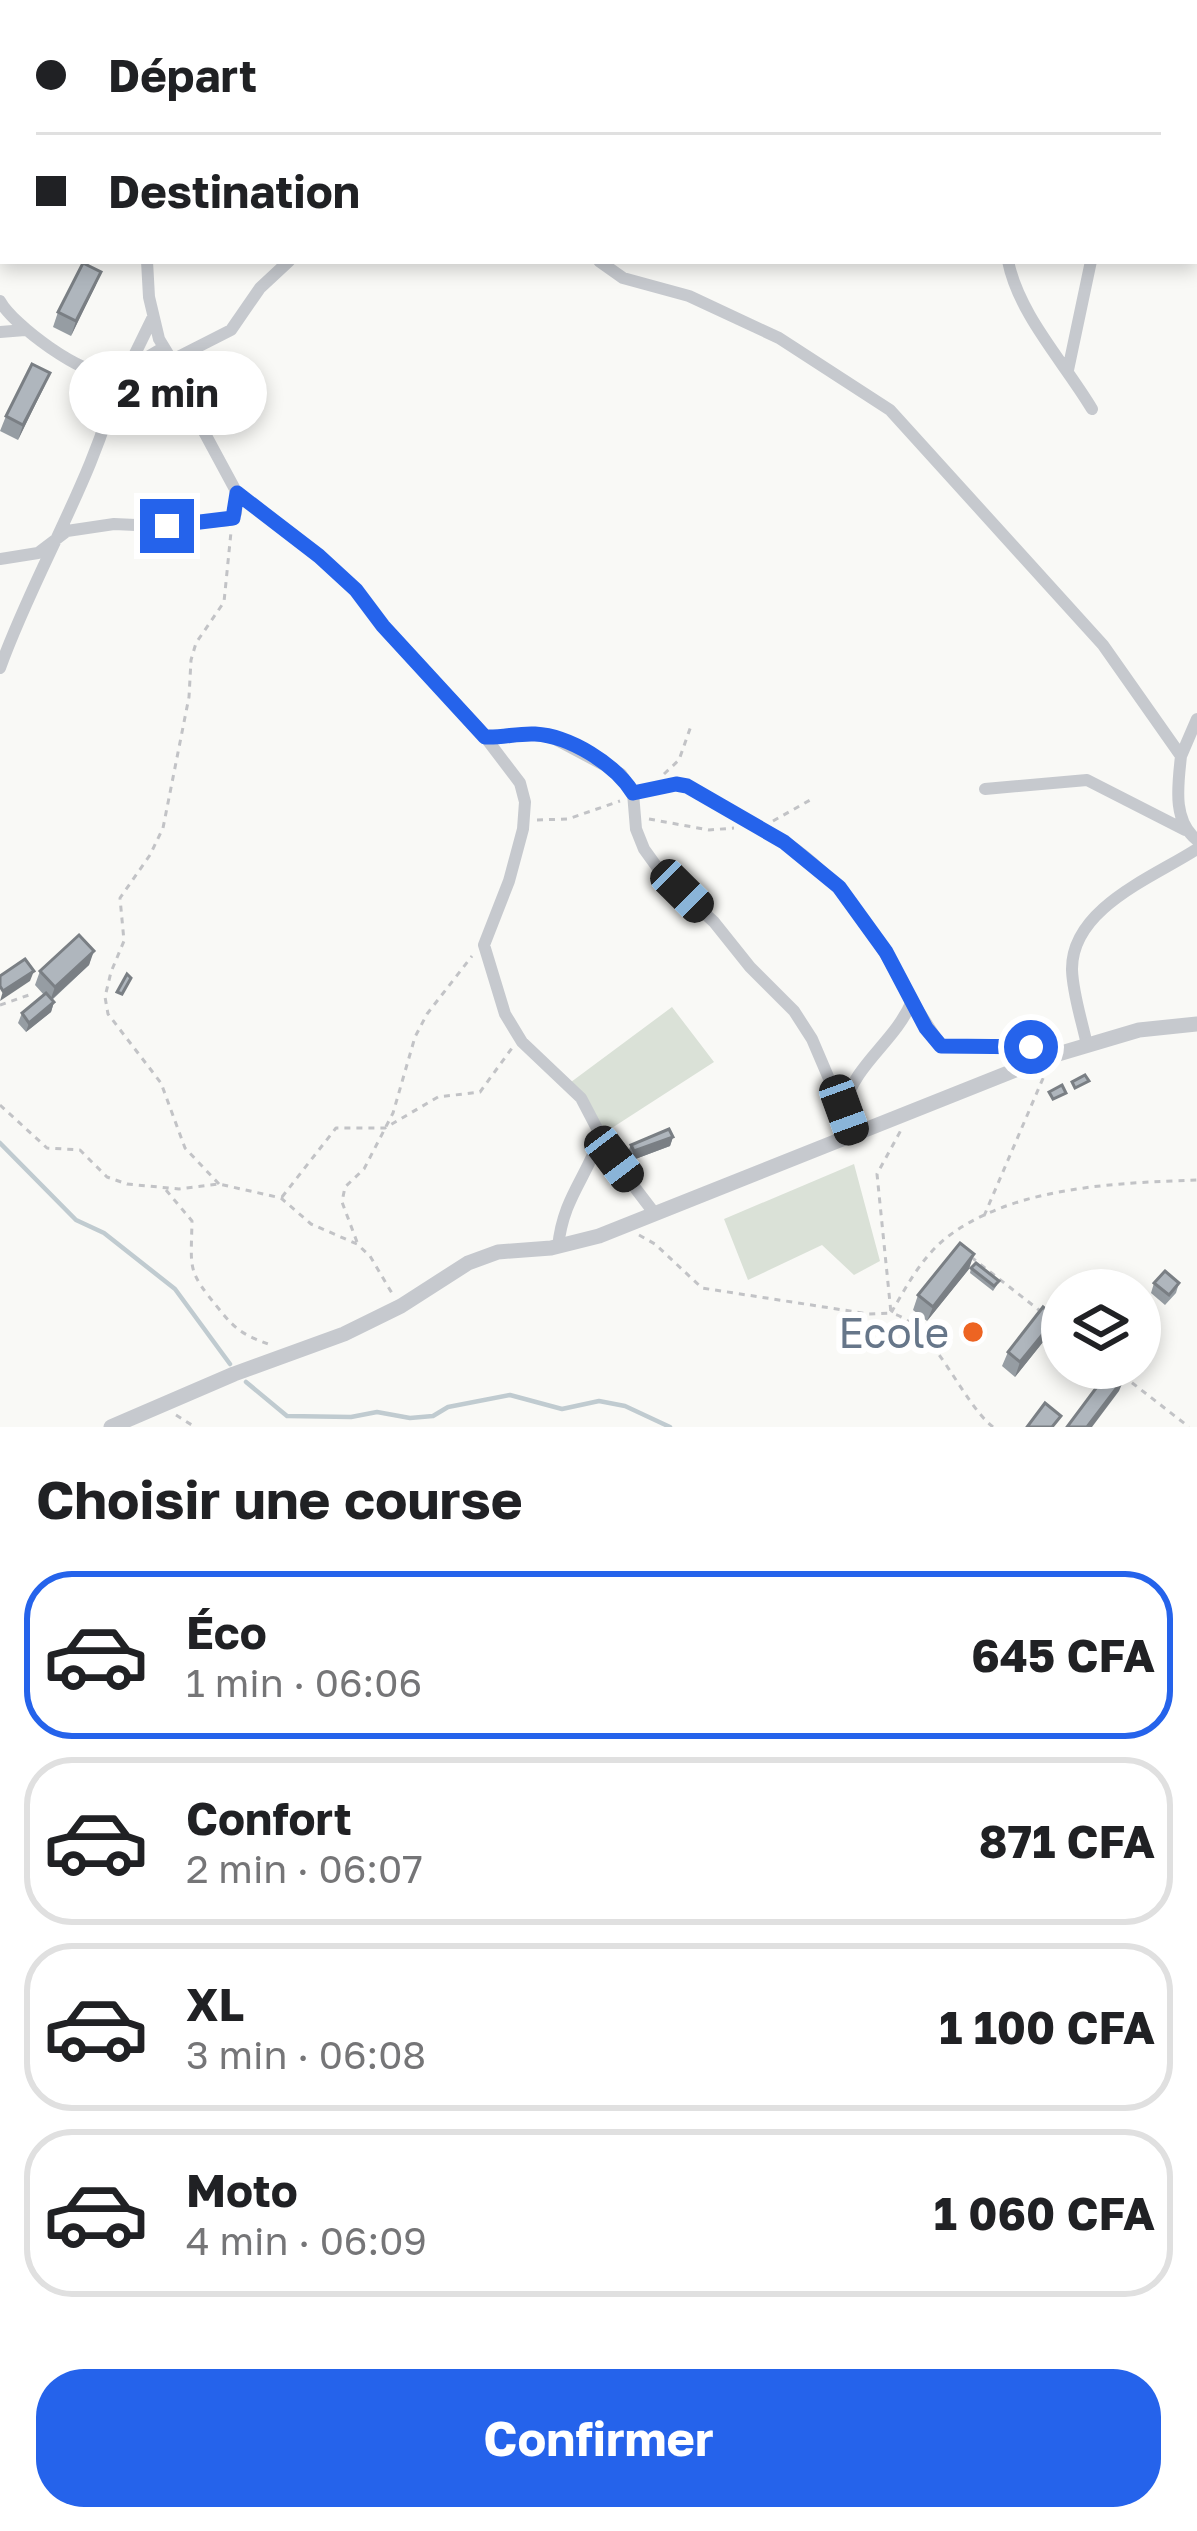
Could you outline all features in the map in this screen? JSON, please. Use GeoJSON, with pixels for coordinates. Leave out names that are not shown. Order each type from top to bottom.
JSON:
{"type":"FeatureCollection","features":[{"type":"Feature","properties":{"kind":"street"},"geometry":{"type":"LineString","coordinates":[[147,264],[153,318],[223,473],[237,493],[356,590],[520,783],[525,802],[509,881],[484,945],[518,1038],[581,1098],[614,1159],[655,1214]]}},
{"type":"Feature","properties":{"kind":"street"},"geometry":{"type":"LineString","coordinates":[[0,301],[7,313],[78,366],[107,375],[231,330],[260,288],[286,264]]}},
{"type":"Feature","properties":{"kind":"street"},"geometry":{"type":"LineString","coordinates":[[603,264],[622,278],[689,296],[779,338],[890,410],[1103,645],[1181,756]]}},
{"type":"Feature","properties":{"kind":"street"},"geometry":{"type":"LineString","coordinates":[[1009,264],[1023,300],[1091,409]]}},
{"type":"Feature","properties":{"kind":"street"},"geometry":{"type":"LineString","coordinates":[[1068,370],[1090,264]]}},
{"type":"Feature","properties":{"kind":"street"},"geometry":{"type":"LineString","coordinates":[[0,668],[91,464],[125,368],[153,318]]}},
{"type":"Feature","properties":{"kind":"street"},"geometry":{"type":"LineString","coordinates":[[0,332],[27,329]]}},
{"type":"Feature","properties":{"kind":"street"},"geometry":{"type":"LineString","coordinates":[[0,560],[30,556],[67,531],[233,518],[237,493]]}},
{"type":"Feature","properties":{"kind":"street"},"geometry":{"type":"LineString","coordinates":[[1185,830],[1177,793],[1181,756],[1197,719]]}},
{"type":"Feature","properties":{"kind":"street"},"geometry":{"type":"LineString","coordinates":[[485,737],[535,734],[553,738],[621,774],[633,793],[636,829],[644,849],[662,874],[714,922],[750,968],[794,1011],[812,1039],[853,1135]]}},
{"type":"Feature","properties":{"kind":"street"},"geometry":{"type":"LineString","coordinates":[[985,789],[1087,780],[1185,830],[1197,844],[1102,908],[1076,949],[1073,978],[1088,1045]]}},
{"type":"Feature","properties":{"kind":"street"},"geometry":{"type":"LineString","coordinates":[[633,793],[687,786],[809,860],[839,887],[886,952],[941,1046],[1005,1045],[1060,1053]]}},
{"type":"Feature","properties":{"kind":"street"},"geometry":{"type":"LineString","coordinates":[[844,1110],[852,1080],[898,1030],[912,1001]]}},
{"type":"Feature","properties":{"kind":"street"},"geometry":{"type":"LineString","coordinates":[[111,1427],[344,1334],[401,1306],[468,1263],[497,1252],[558,1247],[621,1227],[1060,1053],[1138,1030],[1197,1024]]}},
{"type":"Feature","properties":{"kind":"street"},"geometry":{"type":"LineString","coordinates":[[558,1247],[563,1209],[587,1172],[601,1135]]}},
{"type":"Feature","properties":{"kind":"path"},"geometry":{"type":"LineString","coordinates":[[218,1184],[185,1148],[161,1083],[116,1030],[105,997],[110,972],[123,952],[120,898],[150,855],[168,806],[196,644],[224,602],[233,518]]}},
{"type":"Feature","properties":{"kind":"path"},"geometry":{"type":"LineString","coordinates":[[401,1306],[380,1270],[357,1244],[342,1202],[345,1187],[364,1169],[385,1128],[427,1014],[466,961],[484,945]]}},
{"type":"Feature","properties":{"kind":"path"},"geometry":{"type":"LineString","coordinates":[[0,1005],[32,994]]}},
{"type":"Feature","properties":{"kind":"path"},"geometry":{"type":"LineString","coordinates":[[280,1198],[336,1128],[385,1128],[438,1097],[480,1092],[518,1038]]}},
{"type":"Feature","properties":{"kind":"path"},"geometry":{"type":"LineString","coordinates":[[983,1217],[1011,1158],[1024,1115],[1060,1053]]}},
{"type":"Feature","properties":{"kind":"path"},"geometry":{"type":"LineString","coordinates":[[0,1106],[46,1148],[80,1150],[107,1177],[165,1189],[218,1184],[280,1198],[311,1224],[357,1244]]}},
{"type":"Feature","properties":{"kind":"path"},"geometry":{"type":"LineString","coordinates":[[891,1313],[877,1174],[911,1112]]}},
{"type":"Feature","properties":{"kind":"path"},"geometry":{"type":"LineString","coordinates":[[891,1313],[910,1279],[945,1239],[983,1217],[1066,1192],[1197,1180]]}},
{"type":"Feature","properties":{"kind":"path"},"geometry":{"type":"LineString","coordinates":[[165,1189],[192,1221],[191,1262],[201,1293],[230,1326],[291,1353]]}},
{"type":"Feature","properties":{"kind":"path"},"geometry":{"type":"LineString","coordinates":[[621,1227],[655,1244],[702,1288],[902,1315],[942,1358],[993,1427]]}},
{"type":"Feature","properties":{"kind":"path"},"geometry":{"type":"LineString","coordinates":[[945,1239],[1041,1312]]}},
{"type":"Feature","properties":{"kind":"path"},"geometry":{"type":"LineString","coordinates":[[1140,1389],[1189,1427]]}},
{"type":"Feature","properties":{"kind":"path"},"geometry":{"type":"LineString","coordinates":[[160,1404],[195,1427]]}},
{"type":"Feature","properties":{"kind":"shaded area"},"geometry":{"type":"Polygon","coordinates":[[[672,1007],[714,1062],[601,1135],[567,1085],[672,1007]]]}},
{"type":"Feature","properties":{"kind":"shaded area"},"geometry":{"type":"Polygon","coordinates":[[[854,1164],[880,1261],[854,1275],[822,1245],[748,1280],[724,1219],[854,1164]]]}},
{"type":"Feature","properties":{"kind":"building"},"geometry":{"type":"Polygon","coordinates":[[[82,264],[101,272],[76,321],[58,312],[82,264]]]}},
{"type":"Feature","properties":{"kind":"building"},"geometry":{"type":"Polygon","coordinates":[[[32,364],[50,373],[23,425],[6,416],[32,364]]]}},
{"type":"Feature","properties":{"kind":"building"},"geometry":{"type":"Polygon","coordinates":[[[79,935],[94,951],[55,987],[40,971],[79,935]]]}},
{"type":"Feature","properties":{"kind":"building"},"geometry":{"type":"Polygon","coordinates":[[[25,959],[34,971],[3,991],[0,976],[25,959]]]}},
{"type":"Feature","properties":{"kind":"building"},"geometry":{"type":"Polygon","coordinates":[[[127,974],[131,978],[122,994],[117,992],[127,974]]]}},
{"type":"Feature","properties":{"kind":"building"},"geometry":{"type":"Polygon","coordinates":[[[46,993],[54,1002],[29,1023],[22,1013],[46,993]]]}},
{"type":"Feature","properties":{"kind":"building"},"geometry":{"type":"Polygon","coordinates":[[[1085,1075],[1089,1081],[1075,1088],[1072,1082],[1085,1075]]]}},
{"type":"Feature","properties":{"kind":"building"},"geometry":{"type":"Polygon","coordinates":[[[1062,1085],[1066,1093],[1053,1099],[1049,1092],[1062,1085]]]}},
{"type":"Feature","properties":{"kind":"building"},"geometry":{"type":"Polygon","coordinates":[[[669,1129],[673,1137],[634,1151],[631,1145],[669,1129]]]}},
{"type":"Feature","properties":{"kind":"building"},"geometry":{"type":"Polygon","coordinates":[[[960,1243],[974,1254],[933,1307],[918,1295],[960,1243]]]}},
{"type":"Feature","properties":{"kind":"building"},"geometry":{"type":"Polygon","coordinates":[[[976,1263],[999,1281],[994,1286],[971,1268],[976,1263]]]}},
{"type":"Feature","properties":{"kind":"building"},"geometry":{"type":"Polygon","coordinates":[[[1165,1271],[1179,1283],[1169,1295],[1161,1289],[1165,1271]]]}},
{"type":"Feature","properties":{"kind":"building"},"geometry":{"type":"Polygon","coordinates":[[[1041,1310],[1041,1336],[1020,1362],[1008,1352],[1041,1310]]]}},
{"type":"Feature","properties":{"kind":"building"},"geometry":{"type":"Polygon","coordinates":[[[1095,1389],[1116,1389],[1087,1427],[1067,1427],[1095,1389]]]}},
{"type":"Feature","properties":{"kind":"building"},"geometry":{"type":"Polygon","coordinates":[[[1045,1403],[1061,1416],[1052,1427],[1027,1427],[1045,1403]]]}},
{"type":"Feature","properties":{"kind":"waterway"},"geometry":{"type":"LineString","coordinates":[[0,1143],[76,1220],[104,1233],[175,1289],[230,1364]]}},
{"type":"Feature","properties":{"kind":"waterway"},"geometry":{"type":"LineString","coordinates":[[246,1382],[287,1416],[351,1417],[377,1412],[410,1418],[433,1416],[448,1407],[510,1395],[562,1409],[599,1401],[625,1406],[670,1427]]}},
{"type":"Feature","properties":{"kind":"place","name":"Ecole"},"geometry":{"type":"Point","coordinates":[973,1332]}},
{"type":"Feature","properties":{"kind":"route"},"geometry":{"type":"LineString","coordinates":[[167,526],[230,520],[236,513],[237,493],[356,590],[485,737],[535,734],[553,738],[608,765],[621,774],[633,793],[687,786],[784,842],[839,887],[886,952],[926,1028],[941,1046],[1031,1047]]}}]}
